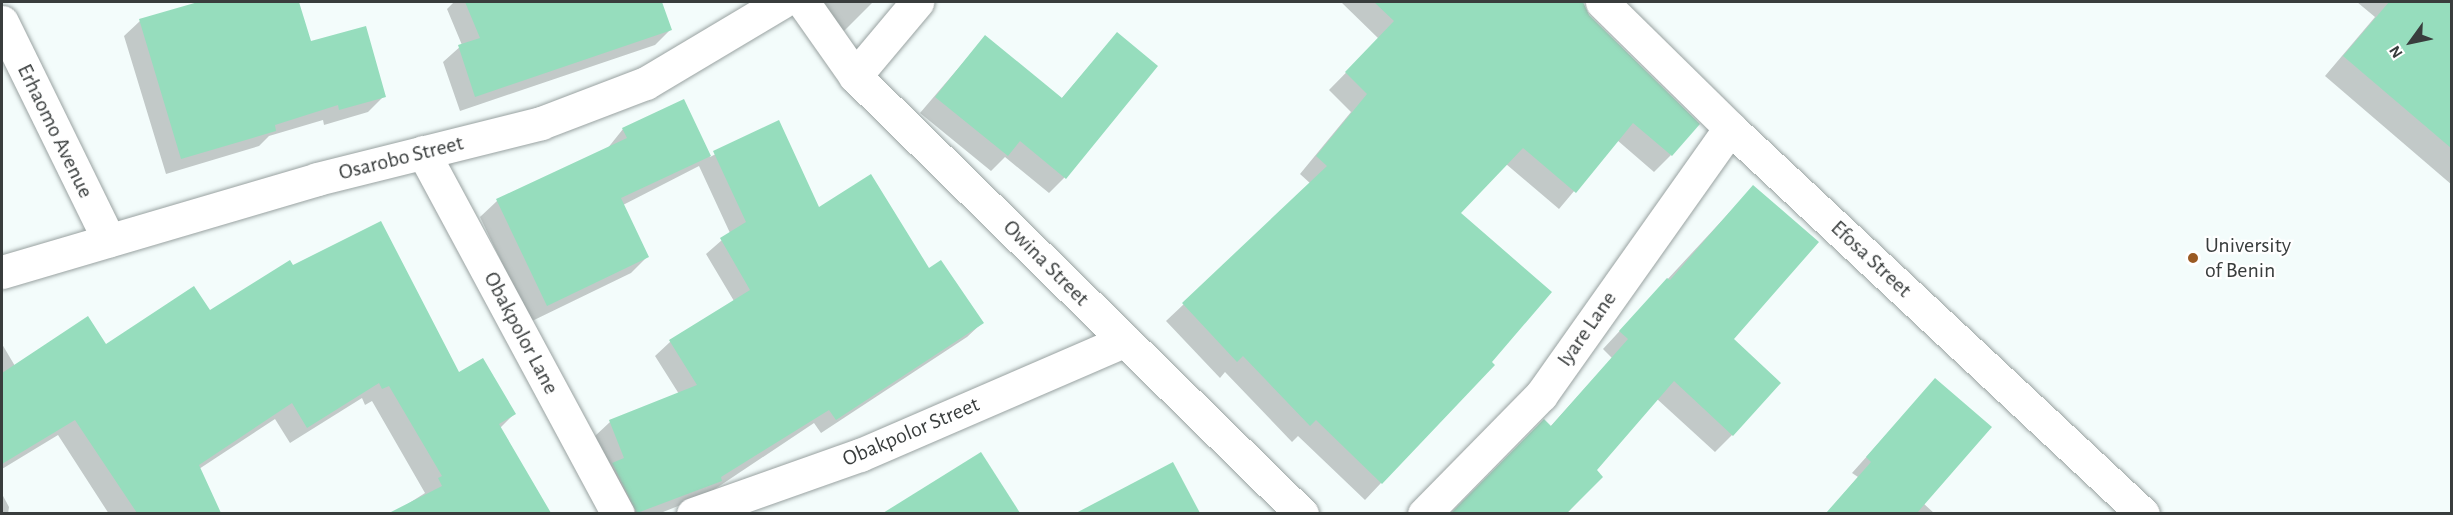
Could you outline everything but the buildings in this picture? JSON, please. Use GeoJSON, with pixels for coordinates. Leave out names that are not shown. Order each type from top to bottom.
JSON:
{"type":"FeatureCollection","features":[{"type":"Feature","properties":{"kind":"street","name":"Osarobo Street"},"geometry":{"type":"LineString","coordinates":[[2,272],[316,179],[541,123],[646,83],[782,2]]}},
{"type":"Feature","properties":{"kind":"street","name":"Owina Street"},"geometry":{"type":"LineString","coordinates":[[803,2],[855,76],[1302,513]]}},
{"type":"Feature","properties":{"kind":"street"},"geometry":{"type":"LineString","coordinates":[[855,76],[917,2]]}},
{"type":"Feature","properties":{"kind":"street","name":"Efosa Street"},"geometry":{"type":"LineString","coordinates":[[1602,2],[1730,128],[2143,513]]}},
{"type":"Feature","properties":{"kind":"street","name":"Erhaomo Avenue"},"geometry":{"type":"LineString","coordinates":[[2,22],[109,240]]}},
{"type":"Feature","properties":{"kind":"street","name":"Iyare Lane"},"geometry":{"type":"LineString","coordinates":[[1424,513],[1541,394],[1730,128]]}},
{"type":"Feature","properties":{"kind":"street","name":"Obakpolor Lane"},"geometry":{"type":"LineString","coordinates":[[423,152],[618,513]]}},
{"type":"Feature","properties":{"kind":"street","name":"Obakpolor Street"},"geometry":{"type":"LineString","coordinates":[[693,513],[860,455],[1124,340]]}},
{"type":"Feature","properties":{"kind":"place","name":"University of Benin"},"geometry":{"type":"Point","coordinates":[2193,258]}}]}
